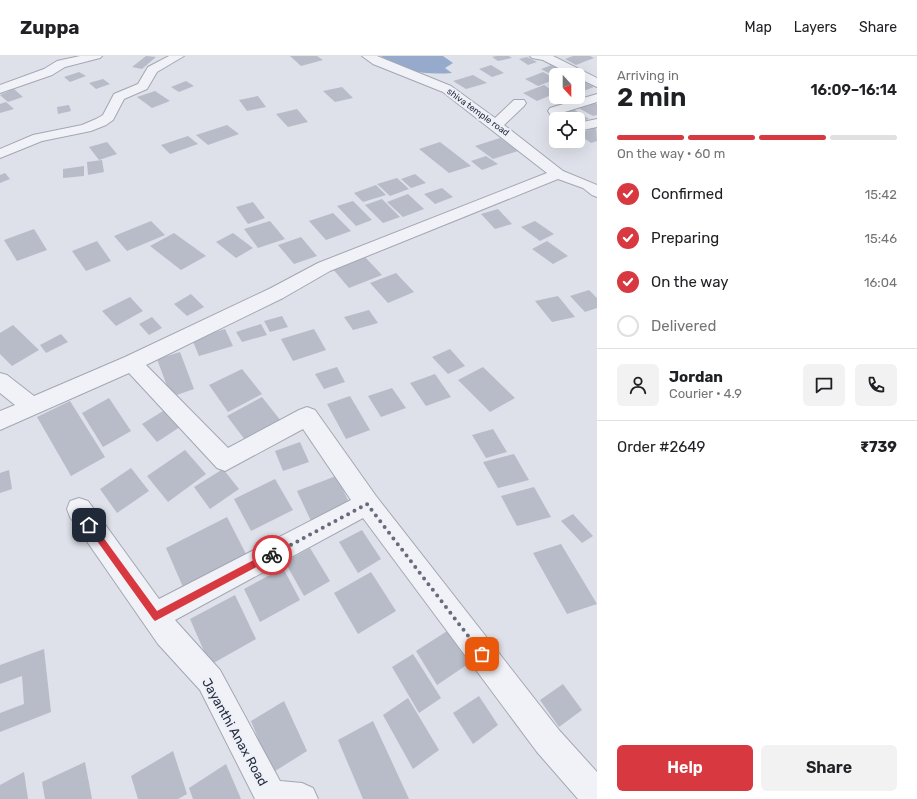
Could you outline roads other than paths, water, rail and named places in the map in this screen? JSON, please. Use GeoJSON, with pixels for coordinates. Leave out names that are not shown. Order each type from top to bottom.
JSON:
{"type":"FeatureCollection","features":[{"type":"Feature","properties":{"kind":"street"},"geometry":{"type":"LineString","coordinates":[[0,89],[48,72],[61,64],[96,56]]}},
{"type":"Feature","properties":{"kind":"street"},"geometry":{"type":"LineString","coordinates":[[0,154],[38,138],[86,128],[101,122],[108,117],[119,97],[144,86],[152,70],[178,56]]}},
{"type":"Feature","properties":{"kind":"street","name":"shiva temple road"},"geometry":{"type":"LineString","coordinates":[[368,56],[447,89],[496,124],[558,174],[588,185],[597,192]]}},
{"type":"Feature","properties":{"kind":"street"},"geometry":{"type":"LineString","coordinates":[[536,56],[546,57],[597,82]]}},
{"type":"Feature","properties":{"kind":"street"},"geometry":{"type":"LineString","coordinates":[[555,111],[597,98]]}},
{"type":"Feature","properties":{"kind":"street"},"geometry":{"type":"LineString","coordinates":[[496,124],[519,103]]}},
{"type":"Feature","properties":{"kind":"street"},"geometry":{"type":"LineString","coordinates":[[585,126],[597,123]]}},
{"type":"Feature","properties":{"kind":"street"},"geometry":{"type":"LineString","coordinates":[[0,421],[31,406],[132,363],[277,293],[324,267],[558,174]]}},
{"type":"Feature","properties":{"kind":"street"},"geometry":{"type":"LineString","coordinates":[[132,363],[225,461],[307,416],[367,504],[548,741],[597,796]]}},
{"type":"Feature","properties":{"kind":"street"},"geometry":{"type":"LineString","coordinates":[[0,382],[31,406]]}},
{"type":"Feature","properties":{"kind":"street"},"geometry":{"type":"LineString","coordinates":[[155,616],[367,504]]}},
{"type":"Feature","properties":{"kind":"street","name":"Jayanthi Anax Road"},"geometry":{"type":"LineString","coordinates":[[79,509],[155,616],[210,680],[271,797],[302,799]]}},
{"type":"Feature","properties":{"kind":"water"},"geometry":{"type":"Polygon","coordinates":[[[381,56],[443,56],[453,63],[445,68],[452,73],[424,73],[406,69],[397,66],[381,56]]]}}]}
